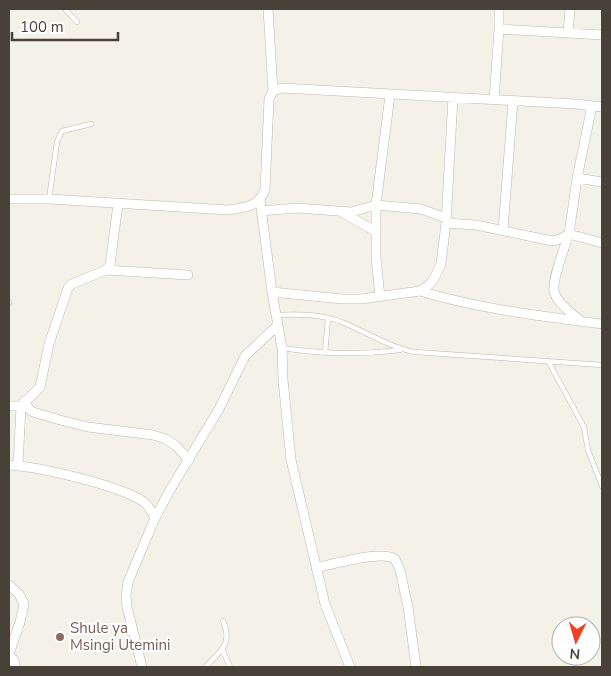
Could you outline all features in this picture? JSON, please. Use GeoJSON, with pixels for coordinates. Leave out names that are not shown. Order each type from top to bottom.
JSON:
{"type":"FeatureCollection","features":[{"type":"Feature","properties":{"kind":"street"},"geometry":{"type":"LineString","coordinates":[[9,199],[50,199],[228,210],[247,207],[260,200],[265,190],[268,109],[269,99],[273,91],[267,9]]}},
{"type":"Feature","properties":{"kind":"street"},"geometry":{"type":"LineString","coordinates":[[494,100],[499,9]]}},
{"type":"Feature","properties":{"kind":"street"},"geometry":{"type":"LineString","coordinates":[[568,33],[570,9]]}},
{"type":"Feature","properties":{"kind":"street"},"geometry":{"type":"LineString","coordinates":[[499,29],[602,35]]}},
{"type":"Feature","properties":{"kind":"street"},"geometry":{"type":"LineString","coordinates":[[273,91],[282,88],[602,107]]}},
{"type":"Feature","properties":{"kind":"street"},"geometry":{"type":"LineString","coordinates":[[380,297],[376,205],[390,95]]}},
{"type":"Feature","properties":{"kind":"street"},"geometry":{"type":"LineString","coordinates":[[420,291],[429,285],[438,274],[441,264],[446,220],[453,98]]}},
{"type":"Feature","properties":{"kind":"street"},"geometry":{"type":"LineString","coordinates":[[503,230],[513,101]]}},
{"type":"Feature","properties":{"kind":"street"},"geometry":{"type":"LineString","coordinates":[[582,321],[566,308],[554,292],[556,278],[569,234],[576,178],[592,106]]}},
{"type":"Feature","properties":{"kind":"street"},"geometry":{"type":"LineString","coordinates":[[576,178],[602,182]]}},
{"type":"Feature","properties":{"kind":"street"},"geometry":{"type":"LineString","coordinates":[[260,200],[272,292],[282,348],[291,460],[325,604],[350,667]]}},
{"type":"Feature","properties":{"kind":"street"},"geometry":{"type":"LineString","coordinates":[[106,270],[112,260],[118,204]]}},
{"type":"Feature","properties":{"kind":"street"},"geometry":{"type":"LineString","coordinates":[[262,211],[297,208],[340,212],[357,211],[376,205],[421,209],[446,220],[552,241],[559,240],[569,234],[602,243]]}},
{"type":"Feature","properties":{"kind":"street"},"geometry":{"type":"LineString","coordinates":[[340,212],[376,231]]}},
{"type":"Feature","properties":{"kind":"street"},"geometry":{"type":"LineString","coordinates":[[9,406],[23,404],[40,387],[49,344],[68,288],[77,282],[106,270],[188,275]]}},
{"type":"Feature","properties":{"kind":"street"},"geometry":{"type":"LineString","coordinates":[[272,292],[342,299],[380,297],[420,291],[475,304],[602,324]]}},
{"type":"Feature","properties":{"kind":"street"},"geometry":{"type":"LineString","coordinates":[[142,667],[127,607],[128,582],[155,518],[219,409],[245,356],[278,326]]}},
{"type":"Feature","properties":{"kind":"street"},"geometry":{"type":"LineString","coordinates":[[23,404],[32,412],[60,420],[88,426],[154,435],[166,439],[176,446],[189,460]]}},
{"type":"Feature","properties":{"kind":"street"},"geometry":{"type":"LineString","coordinates":[[18,466],[23,404]]}},
{"type":"Feature","properties":{"kind":"street"},"geometry":{"type":"LineString","coordinates":[[9,465],[67,476],[123,492],[150,507],[155,518]]}},
{"type":"Feature","properties":{"kind":"street"},"geometry":{"type":"LineString","coordinates":[[316,568],[375,556],[387,556],[395,559],[400,570],[408,607],[416,667]]}},
{"type":"Feature","properties":{"kind":"street"},"geometry":{"type":"LineString","coordinates":[[9,585],[19,594],[24,604],[9,655],[14,660],[15,667]]}},
{"type":"Feature","properties":{"kind":"lane"},"geometry":{"type":"LineString","coordinates":[[65,9],[77,22]]}},
{"type":"Feature","properties":{"kind":"lane"},"geometry":{"type":"LineString","coordinates":[[50,199],[57,142],[62,131],[91,124]]}},
{"type":"Feature","properties":{"kind":"lane"},"geometry":{"type":"LineString","coordinates":[[277,315],[311,314],[328,318],[351,326],[402,349]]}},
{"type":"Feature","properties":{"kind":"lane"},"geometry":{"type":"LineString","coordinates":[[325,353],[328,318]]}},
{"type":"Feature","properties":{"kind":"lane"},"geometry":{"type":"LineString","coordinates":[[282,348],[325,353],[360,354],[402,349],[430,353],[602,365]]}},
{"type":"Feature","properties":{"kind":"lane"},"geometry":{"type":"LineString","coordinates":[[548,361],[584,427],[588,450],[602,486]]}},
{"type":"Feature","properties":{"kind":"lane"},"geometry":{"type":"LineString","coordinates":[[205,667],[222,649],[228,636],[223,620]]}},
{"type":"Feature","properties":{"kind":"lane"},"geometry":{"type":"LineString","coordinates":[[222,649],[230,667]]}},
{"type":"Feature","properties":{"kind":"place","name":"Shule ya Msingi Utemini"},"geometry":{"type":"Point","coordinates":[60,637]}}]}
